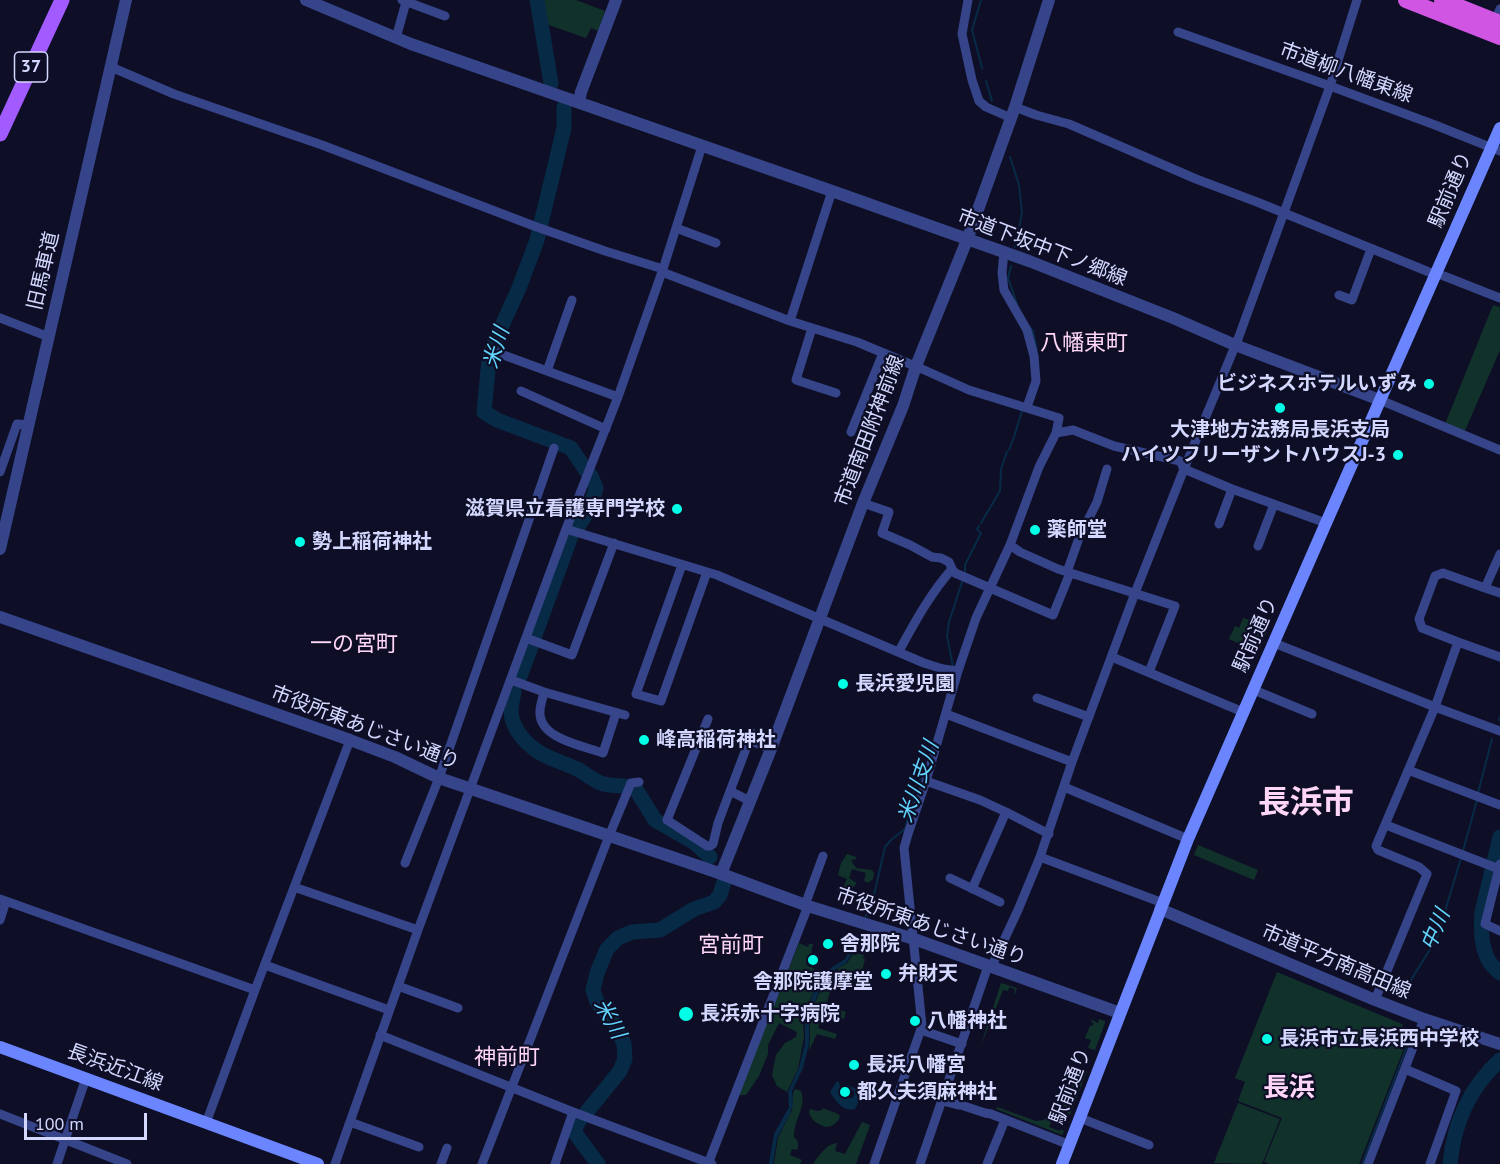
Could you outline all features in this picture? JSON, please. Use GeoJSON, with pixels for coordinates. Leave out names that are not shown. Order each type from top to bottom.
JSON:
{"type":"FeatureCollection","features":[{"type":"Feature","properties":{"kind":"highway"},"geometry":{"type":"LineString","coordinates":[[1406,0],[1499,22]]}},
{"type":"Feature","properties":{"kind":"highway"},"geometry":{"type":"LineString","coordinates":[[1442,0],[1499,22]]}},
{"type":"Feature","properties":{"kind":"main road","name":"37"},"geometry":{"type":"LineString","coordinates":[[0,134],[62,0]]}},
{"type":"Feature","properties":{"kind":"main road","name":"駅前通り"},"geometry":{"type":"LineString","coordinates":[[1062,1164],[1188,839],[1380,400],[1496,149],[1500,128]]}},
{"type":"Feature","properties":{"kind":"main road","name":"長浜近江線"},"geometry":{"type":"LineString","coordinates":[[0,1047],[318,1164]]}},
{"type":"Feature","properties":{"kind":"street","name":"旧馬車道"},"geometry":{"type":"LineString","coordinates":[[0,549],[126,0]]}},
{"type":"Feature","properties":{"kind":"street"},"geometry":{"type":"LineString","coordinates":[[306,0],[396,38],[404,1],[446,16]]}},
{"type":"Feature","properties":{"kind":"street"},"geometry":{"type":"LineString","coordinates":[[579,102],[616,0]]}},
{"type":"Feature","properties":{"kind":"street"},"geometry":{"type":"LineString","coordinates":[[968,0],[962,34],[972,80],[979,101],[986,107],[1069,124],[1196,179],[1436,275],[1500,297]]}},
{"type":"Feature","properties":{"kind":"street","name":"市道南田附神前線"},"geometry":{"type":"LineString","coordinates":[[724,869],[863,503],[967,240],[1050,0]]}},
{"type":"Feature","properties":{"kind":"street"},"geometry":{"type":"LineString","coordinates":[[920,1164],[989,967],[1018,910],[1040,857],[1072,762],[1135,593],[1235,345],[1330,86],[1357,0]]}},
{"type":"Feature","properties":{"kind":"street","name":"市道柳八幡東線"},"geometry":{"type":"LineString","coordinates":[[1178,32],[1330,86],[1496,149]]}},
{"type":"Feature","properties":{"kind":"street","name":"市道下坂中下ノ郷線"},"geometry":{"type":"LineString","coordinates":[[396,38],[1004,252],[1235,345],[1380,400],[1500,450]]}},
{"type":"Feature","properties":{"kind":"street"},"geometry":{"type":"LineString","coordinates":[[111,67],[174,94],[322,145],[540,228],[663,270],[790,321],[857,342],[969,390],[1059,418],[1056,433],[1039,467],[1010,545],[976,618],[904,848],[922,1026],[874,1164]]}},
{"type":"Feature","properties":{"kind":"street"},"geometry":{"type":"LineString","coordinates":[[335,1164],[418,930],[566,529],[618,397],[663,270],[702,147]]}},
{"type":"Feature","properties":{"kind":"street"},"geometry":{"type":"LineString","coordinates":[[790,321],[832,191]]}},
{"type":"Feature","properties":{"kind":"street"},"geometry":{"type":"LineString","coordinates":[[676,228],[716,243]]}},
{"type":"Feature","properties":{"kind":"street"},"geometry":{"type":"LineString","coordinates":[[1339,295],[1352,300],[1371,249]]}},
{"type":"Feature","properties":{"kind":"street"},"geometry":{"type":"LineString","coordinates":[[1004,252],[1002,273],[1004,290],[1027,330],[1034,356],[1036,381],[1027,407]]}},
{"type":"Feature","properties":{"kind":"street"},"geometry":{"type":"LineString","coordinates":[[547,371],[572,300]]}},
{"type":"Feature","properties":{"kind":"street"},"geometry":{"type":"LineString","coordinates":[[0,318],[49,337]]}},
{"type":"Feature","properties":{"kind":"street"},"geometry":{"type":"LineString","coordinates":[[812,328],[796,380],[836,393]]}},
{"type":"Feature","properties":{"kind":"street"},"geometry":{"type":"LineString","coordinates":[[498,353],[618,397]]}},
{"type":"Feature","properties":{"kind":"street"},"geometry":{"type":"LineString","coordinates":[[851,432],[883,353]]}},
{"type":"Feature","properties":{"kind":"street"},"geometry":{"type":"LineString","coordinates":[[521,391],[606,429]]}},
{"type":"Feature","properties":{"kind":"street"},"geometry":{"type":"LineString","coordinates":[[0,472],[17,424],[29,425]]}},
{"type":"Feature","properties":{"kind":"street"},"geometry":{"type":"LineString","coordinates":[[1056,433],[1073,430],[1114,446],[1180,461],[1184,469],[1326,523]]}},
{"type":"Feature","properties":{"kind":"street"},"geometry":{"type":"LineString","coordinates":[[405,863],[439,778],[554,448]]}},
{"type":"Feature","properties":{"kind":"street"},"geometry":{"type":"LineString","coordinates":[[863,503],[889,512],[882,532],[932,557],[949,562],[955,573],[1053,615],[1079,537],[1097,501],[1107,469]]}},
{"type":"Feature","properties":{"kind":"street"},"geometry":{"type":"LineString","coordinates":[[1219,524],[1232,489]]}},
{"type":"Feature","properties":{"kind":"street"},"geometry":{"type":"LineString","coordinates":[[1258,546],[1274,504]]}},
{"type":"Feature","properties":{"kind":"street"},"geometry":{"type":"LineString","coordinates":[[566,529],[717,575],[924,663],[958,671]]}},
{"type":"Feature","properties":{"kind":"street"},"geometry":{"type":"LineString","coordinates":[[526,638],[572,655],[614,543]]}},
{"type":"Feature","properties":{"kind":"street"},"geometry":{"type":"LineString","coordinates":[[1010,545],[1020,552],[1069,572],[1175,606],[1149,672]]}},
{"type":"Feature","properties":{"kind":"street"},"geometry":{"type":"LineString","coordinates":[[1485,588],[1500,554]]}},
{"type":"Feature","properties":{"kind":"street"},"geometry":{"type":"LineString","coordinates":[[682,565],[636,694],[642,699],[661,701],[707,572]]}},
{"type":"Feature","properties":{"kind":"street"},"geometry":{"type":"LineString","coordinates":[[899,651],[938,585],[952,569]]}},
{"type":"Feature","properties":{"kind":"street"},"geometry":{"type":"LineString","coordinates":[[1500,593],[1443,573],[1435,576],[1419,619],[1422,628],[1500,657]]}},
{"type":"Feature","properties":{"kind":"street","name":"市役所東あじさい通り"},"geometry":{"type":"LineString","coordinates":[[0,617],[350,740],[395,757],[439,778],[609,836],[724,869],[807,905],[914,939],[1120,1013]]}},
{"type":"Feature","properties":{"kind":"street"},"geometry":{"type":"LineString","coordinates":[[1375,1000],[1427,874],[1419,867],[1377,849],[1376,846],[1435,707],[1458,642]]}},
{"type":"Feature","properties":{"kind":"street"},"geometry":{"type":"LineString","coordinates":[[1274,643],[1500,731]]}},
{"type":"Feature","properties":{"kind":"street"},"geometry":{"type":"LineString","coordinates":[[1112,657],[1243,712]]}},
{"type":"Feature","properties":{"kind":"street"},"geometry":{"type":"LineString","coordinates":[[511,680],[620,714],[603,753],[560,738],[548,730],[542,722],[540,712],[544,692]]}},
{"type":"Feature","properties":{"kind":"street"},"geometry":{"type":"LineString","coordinates":[[1254,690],[1312,714]]}},
{"type":"Feature","properties":{"kind":"street"},"geometry":{"type":"LineString","coordinates":[[1037,698],[1089,717]]}},
{"type":"Feature","properties":{"kind":"street"},"geometry":{"type":"LineString","coordinates":[[946,714],[1072,762]]}},
{"type":"Feature","properties":{"kind":"street"},"geometry":{"type":"LineString","coordinates":[[708,719],[667,820],[707,846],[713,844],[718,823],[751,736],[771,749]]}},
{"type":"Feature","properties":{"kind":"street"},"geometry":{"type":"LineString","coordinates":[[206,1123],[350,740]]}},
{"type":"Feature","properties":{"kind":"street"},"geometry":{"type":"LineString","coordinates":[[1408,770],[1500,805]]}},
{"type":"Feature","properties":{"kind":"street"},"geometry":{"type":"LineString","coordinates":[[926,781],[980,800],[1049,834]]}},
{"type":"Feature","properties":{"kind":"street"},"geometry":{"type":"LineString","coordinates":[[482,1164],[609,836],[633,786]]}},
{"type":"Feature","properties":{"kind":"street"},"geometry":{"type":"LineString","coordinates":[[1064,787],[1188,839]]}},
{"type":"Feature","properties":{"kind":"street"},"geometry":{"type":"LineString","coordinates":[[730,791],[750,801]]}},
{"type":"Feature","properties":{"kind":"street"},"geometry":{"type":"LineString","coordinates":[[972,888],[1006,812]]}},
{"type":"Feature","properties":{"kind":"street"},"geometry":{"type":"LineString","coordinates":[[1386,825],[1496,866],[1485,924],[1500,931]]}},
{"type":"Feature","properties":{"kind":"street"},"geometry":{"type":"LineString","coordinates":[[380,1035],[709,1164],[807,905],[823,856]]}},
{"type":"Feature","properties":{"kind":"street"},"geometry":{"type":"LineString","coordinates":[[1040,857],[1162,906]]}},
{"type":"Feature","properties":{"kind":"street"},"geometry":{"type":"LineString","coordinates":[[724,869],[730,867],[737,874],[777,889],[807,905]]}},
{"type":"Feature","properties":{"kind":"street"},"geometry":{"type":"LineString","coordinates":[[950,878],[1000,902]]}},
{"type":"Feature","properties":{"kind":"street"},"geometry":{"type":"LineString","coordinates":[[294,887],[418,930]]}},
{"type":"Feature","properties":{"kind":"street"},"geometry":{"type":"LineString","coordinates":[[0,920],[3,899],[255,990]]}},
{"type":"Feature","properties":{"kind":"street","name":"市道平方南高田線"},"geometry":{"type":"LineString","coordinates":[[1162,906],[1375,1000],[1500,1044]]}},
{"type":"Feature","properties":{"kind":"street"},"geometry":{"type":"LineString","coordinates":[[265,965],[389,1010]]}},
{"type":"Feature","properties":{"kind":"street"},"geometry":{"type":"LineString","coordinates":[[399,986],[458,1008]]}},
{"type":"Feature","properties":{"kind":"street"},"geometry":{"type":"LineString","coordinates":[[1368,1164],[1424,1019]]}},
{"type":"Feature","properties":{"kind":"street"},"geometry":{"type":"LineString","coordinates":[[921,1030],[962,1044]]}},
{"type":"Feature","properties":{"kind":"street"},"geometry":{"type":"LineString","coordinates":[[1406,1069],[1456,1091],[1430,1164]]}},
{"type":"Feature","properties":{"kind":"street"},"geometry":{"type":"LineString","coordinates":[[57,1164],[86,1078]]}},
{"type":"Feature","properties":{"kind":"street"},"geometry":{"type":"LineString","coordinates":[[943,1101],[991,1114],[1070,1144]]}},
{"type":"Feature","properties":{"kind":"street"},"geometry":{"type":"LineString","coordinates":[[555,1164],[573,1112]]}},
{"type":"Feature","properties":{"kind":"street"},"geometry":{"type":"LineString","coordinates":[[0,1114],[127,1164]]}},
{"type":"Feature","properties":{"kind":"street"},"geometry":{"type":"LineString","coordinates":[[1080,1118],[1149,1145]]}},
{"type":"Feature","properties":{"kind":"street"},"geometry":{"type":"LineString","coordinates":[[987,1164],[1005,1120]]}},
{"type":"Feature","properties":{"kind":"street"},"geometry":{"type":"LineString","coordinates":[[350,1122],[419,1148]]}},
{"type":"Feature","properties":{"kind":"street"},"geometry":{"type":"LineString","coordinates":[[441,1164],[447,1148]]}},
{"type":"Feature","properties":{"kind":"green space"},"geometry":{"type":"Polygon","coordinates":[[[541,0],[576,0],[605,11],[598,31],[591,28],[586,38],[546,24],[541,0]]]}},
{"type":"Feature","properties":{"kind":"green space"},"geometry":{"type":"Polygon","coordinates":[[[1493,305],[1500,307],[1500,350],[1464,433],[1445,424],[1493,305]]]}},
{"type":"Feature","properties":{"kind":"green space"},"geometry":{"type":"Polygon","coordinates":[[[1243,618],[1270,625],[1258,652],[1229,639],[1235,626],[1239,628],[1243,618]]]}},
{"type":"Feature","properties":{"kind":"green space"},"geometry":{"type":"Polygon","coordinates":[[[1198,845],[1258,870],[1254,880],[1194,855],[1198,845]]]}},
{"type":"Feature","properties":{"kind":"green space"},"geometry":{"type":"Polygon","coordinates":[[[847,854],[856,857],[851,860],[856,868],[872,870],[874,873],[873,879],[868,883],[864,881],[866,873],[852,869],[849,878],[857,883],[848,893],[843,893],[837,890],[838,885],[843,887],[847,879],[838,875],[841,863],[847,854]]]}},
{"type":"Feature","properties":{"kind":"green space"},"geometry":{"type":"Polygon","coordinates":[[[799,943],[808,947],[809,944],[813,944],[806,965],[823,973],[817,982],[803,1020],[804,1037],[798,1069],[787,1092],[777,1086],[772,1075],[776,1055],[785,1043],[796,1037],[797,1032],[779,1023],[768,1045],[768,1054],[759,1076],[746,1095],[738,1095],[799,943]]]}},
{"type":"Feature","properties":{"kind":"green space"},"geometry":{"type":"Polygon","coordinates":[[[857,953],[864,955],[865,959],[859,984],[837,969],[857,953]]]}},
{"type":"Feature","properties":{"kind":"green space"},"geometry":{"type":"Polygon","coordinates":[[[836,970],[848,980],[840,978],[837,989],[831,988],[826,1006],[846,1012],[844,1019],[825,1013],[818,1028],[837,1034],[835,1039],[817,1034],[809,1049],[810,1020],[813,1008],[823,985],[836,970]]]}},
{"type":"Feature","properties":{"kind":"green space"},"geometry":{"type":"Polygon","coordinates":[[[1277,972],[1402,1024],[1408,1038],[1359,1164],[1270,1164],[1264,1162],[1282,1118],[1238,1101],[1245,1082],[1235,1078],[1277,972]]]}},
{"type":"Feature","properties":{"kind":"green space"},"geometry":{"type":"Polygon","coordinates":[[[1001,983],[1017,988],[1015,994],[1015,989],[1009,987],[1008,991],[1003,990],[980,1048],[1001,983]]]}},
{"type":"Feature","properties":{"kind":"green space"},"geometry":{"type":"Polygon","coordinates":[[[1099,1019],[1105,1023],[1095,1050],[1088,1048],[1091,1040],[1085,1038],[1090,1026],[1094,1023],[1091,1022],[1092,1020],[1098,1023],[1099,1019]]]}},
{"type":"Feature","properties":{"kind":"green space"},"geometry":{"type":"Polygon","coordinates":[[[1080,1067],[1087,1071],[1070,1115],[1065,1110],[1066,1107],[1062,1106],[1067,1098],[1065,1096],[1067,1091],[1072,1093],[1072,1090],[1068,1089],[1070,1083],[1072,1084],[1072,1079],[1076,1080],[1073,1076],[1075,1071],[1079,1072],[1080,1067]]]}},
{"type":"Feature","properties":{"kind":"green space"},"geometry":{"type":"Polygon","coordinates":[[[795,1089],[801,1091],[802,1103],[794,1131],[798,1146],[797,1150],[792,1149],[790,1155],[802,1160],[800,1164],[774,1164],[778,1138],[792,1110],[795,1089]]]}},
{"type":"Feature","properties":{"kind":"green space"},"geometry":{"type":"Polygon","coordinates":[[[1238,1103],[1280,1119],[1262,1164],[1214,1163],[1238,1103]]]}},
{"type":"Feature","properties":{"kind":"green space"},"geometry":{"type":"Polygon","coordinates":[[[997,1107],[1036,1121],[1044,1120],[1048,1114],[1054,1115],[1049,1127],[1064,1131],[1062,1135],[996,1109],[997,1107]]]}},
{"type":"Feature","properties":{"kind":"green space"},"geometry":{"type":"Polygon","coordinates":[[[823,1108],[838,1114],[840,1116],[838,1121],[825,1127],[809,1113],[810,1109],[817,1111],[823,1108]]]}},
{"type":"Feature","properties":{"kind":"green space"},"geometry":{"type":"Polygon","coordinates":[[[862,1122],[870,1125],[856,1164],[813,1164],[823,1151],[833,1144],[837,1143],[835,1151],[845,1154],[862,1122]]]}},
{"type":"Feature","properties":{"kind":"water"},"geometry":{"type":"Polygon","coordinates":[[[855,940],[859,941],[846,963],[830,973],[822,983],[809,1018],[809,1044],[803,1068],[792,1091],[793,1104],[777,1138],[773,1164],[769,1164],[774,1134],[789,1107],[788,1092],[799,1068],[805,1044],[805,1018],[817,982],[826,971],[845,959],[855,940]]]}},
{"type":"Feature","properties":{"kind":"water"},"geometry":{"type":"Polygon","coordinates":[[[837,1081],[841,1094],[846,1098],[852,1098],[854,1095],[854,1091],[846,1087],[847,1085],[859,1090],[855,1109],[844,1108],[831,1094],[837,1081]]]}},
{"type":"Feature","properties":{"kind":"waterway","name":"米川"},"geometry":{"type":"LineString","coordinates":[[537,0],[551,83]]}},
{"type":"Feature","properties":{"kind":"waterway","name":"米川支川"},"geometry":{"type":"LineString","coordinates":[[981,0],[972,30],[982,68]]}},
{"type":"Feature","properties":{"kind":"waterway","name":"米川支川"},"geometry":{"type":"LineString","coordinates":[[986,81],[992,101]]}},
{"type":"Feature","properties":{"kind":"waterway","name":"米川"},"geometry":{"type":"LineString","coordinates":[[564,107],[564,128],[537,240],[489,360],[484,412],[497,420],[571,448],[591,476],[596,488],[590,508],[577,528]]}},
{"type":"Feature","properties":{"kind":"waterway","name":"米川支川"},"geometry":{"type":"LineString","coordinates":[[1010,157],[1019,185],[1022,213],[1015,247]]}},
{"type":"Feature","properties":{"kind":"waterway","name":"米川支川"},"geometry":{"type":"LineString","coordinates":[[1011,266],[1008,278],[1017,304]]}},
{"type":"Feature","properties":{"kind":"waterway","name":"米川支川"},"geometry":{"type":"LineString","coordinates":[[1030,327],[1037,350]]}},
{"type":"Feature","properties":{"kind":"waterway","name":"米川支川"},"geometry":{"type":"LineString","coordinates":[[1009,450],[1022,411]]}},
{"type":"Feature","properties":{"kind":"waterway","name":"米川支川"},"geometry":{"type":"LineString","coordinates":[[981,523],[1000,491],[1001,469],[1007,452]]}},
{"type":"Feature","properties":{"kind":"waterway","name":"米川支川"},"geometry":{"type":"LineString","coordinates":[[965,572],[965,565],[981,533],[977,529],[979,526]]}},
{"type":"Feature","properties":{"kind":"waterway","name":"米川"},"geometry":{"type":"LineString","coordinates":[[534,638],[571,536]]}},
{"type":"Feature","properties":{"kind":"waterway","name":"米川支川"},"geometry":{"type":"LineString","coordinates":[[953,667],[947,636],[949,622],[963,579]]}},
{"type":"Feature","properties":{"kind":"waterway","name":"米川"},"geometry":{"type":"LineString","coordinates":[[520,676],[532,644]]}},
{"type":"Feature","properties":{"kind":"waterway","name":"米川"},"geometry":{"type":"LineString","coordinates":[[514,692],[511,710],[514,724],[522,738],[533,748],[598,782],[637,791],[655,820],[695,843],[710,857]]}},
{"type":"Feature","properties":{"kind":"waterway","name":"中川"},"geometry":{"type":"LineString","coordinates":[[1478,793],[1492,739]]}},
{"type":"Feature","properties":{"kind":"waterway","name":"米川支川"},"geometry":{"type":"LineString","coordinates":[[865,918],[874,895],[885,847],[905,829],[914,787],[924,774]]}},
{"type":"Feature","properties":{"kind":"waterway","name":"中川"},"geometry":{"type":"LineString","coordinates":[[1463,851],[1477,800]]}},
{"type":"Feature","properties":{"kind":"waterway"},"geometry":{"type":"LineString","coordinates":[[1500,837],[1482,912],[1481,927],[1486,955],[1500,973]]}},
{"type":"Feature","properties":{"kind":"waterway","name":"中川"},"geometry":{"type":"LineString","coordinates":[[1407,1000],[1411,980],[1437,938],[1461,858]]}},
{"type":"Feature","properties":{"kind":"waterway","name":"米川"},"geometry":{"type":"LineString","coordinates":[[586,1113],[620,1071],[625,1059],[624,1044],[616,1025],[597,1002],[593,990],[607,949],[618,938],[632,932],[660,930],[694,909],[714,902],[720,895],[724,882]]}},
{"type":"Feature","properties":{"kind":"waterway","name":"中川"},"geometry":{"type":"LineString","coordinates":[[1362,1164],[1414,1028]]}},
{"type":"Feature","properties":{"kind":"waterway"},"geometry":{"type":"LineString","coordinates":[[1450,1164],[1455,1134],[1465,1107],[1480,1082],[1500,1060]]}},
{"type":"Feature","properties":{"kind":"waterway","name":"米川"},"geometry":{"type":"LineString","coordinates":[[580,1119],[575,1133],[598,1164]]}},
{"type":"Feature","properties":{"kind":"place","name":"ビジネスホテルいずみ"},"geometry":{"type":"Point","coordinates":[1429,384]}},
{"type":"Feature","properties":{"kind":"place","name":"大津地方法務局長浜支局"},"geometry":{"type":"Point","coordinates":[1280,408]}},
{"type":"Feature","properties":{"kind":"place","name":"ハイツフリーザントハウスJ-3"},"geometry":{"type":"Point","coordinates":[1398,455]}},
{"type":"Feature","properties":{"kind":"place","name":"滋賀県立看護専門学校"},"geometry":{"type":"Point","coordinates":[677,509]}},
{"type":"Feature","properties":{"kind":"place","name":"薬師堂"},"geometry":{"type":"Point","coordinates":[1035,530]}},
{"type":"Feature","properties":{"kind":"place","name":"勢上稲荷神社"},"geometry":{"type":"Point","coordinates":[300,542]}},
{"type":"Feature","properties":{"kind":"place","name":"長浜愛児園"},"geometry":{"type":"Point","coordinates":[843,684]}},
{"type":"Feature","properties":{"kind":"place","name":"峰高稲荷神社"},"geometry":{"type":"Point","coordinates":[644,740]}},
{"type":"Feature","properties":{"kind":"place","name":"舎那院"},"geometry":{"type":"Point","coordinates":[828,944]}},
{"type":"Feature","properties":{"kind":"place","name":"舎那院護摩堂"},"geometry":{"type":"Point","coordinates":[813,960]}},
{"type":"Feature","properties":{"kind":"place","name":"弁財天"},"geometry":{"type":"Point","coordinates":[886,974]}},
{"type":"Feature","properties":{"kind":"place","name":"長浜赤十字病院"},"geometry":{"type":"Point","coordinates":[686,1014]}},
{"type":"Feature","properties":{"kind":"place","name":"八幡神社"},"geometry":{"type":"Point","coordinates":[915,1021]}},
{"type":"Feature","properties":{"kind":"place","name":"長浜市立長浜西中学校"},"geometry":{"type":"Point","coordinates":[1267,1039]}},
{"type":"Feature","properties":{"kind":"place","name":"長浜八幡宮"},"geometry":{"type":"Point","coordinates":[854,1065]}},
{"type":"Feature","properties":{"kind":"place","name":"都久夫須麻神社"},"geometry":{"type":"Point","coordinates":[845,1092]}},
{"type":"Feature","properties":{"kind":"district","name":"八幡東町"},"geometry":{"type":"Point","coordinates":[1084,344]}},
{"type":"Feature","properties":{"kind":"district","name":"一の宮町"},"geometry":{"type":"Point","coordinates":[354,645]}},
{"type":"Feature","properties":{"kind":"district","name":"長浜市"},"geometry":{"type":"Point","coordinates":[1306,804]}},
{"type":"Feature","properties":{"kind":"district","name":"宮前町"},"geometry":{"type":"Point","coordinates":[731,946]}},
{"type":"Feature","properties":{"kind":"district","name":"神前町"},"geometry":{"type":"Point","coordinates":[507,1058]}},
{"type":"Feature","properties":{"kind":"district","name":"長浜"},"geometry":{"type":"Point","coordinates":[1289,1089]}}]}
